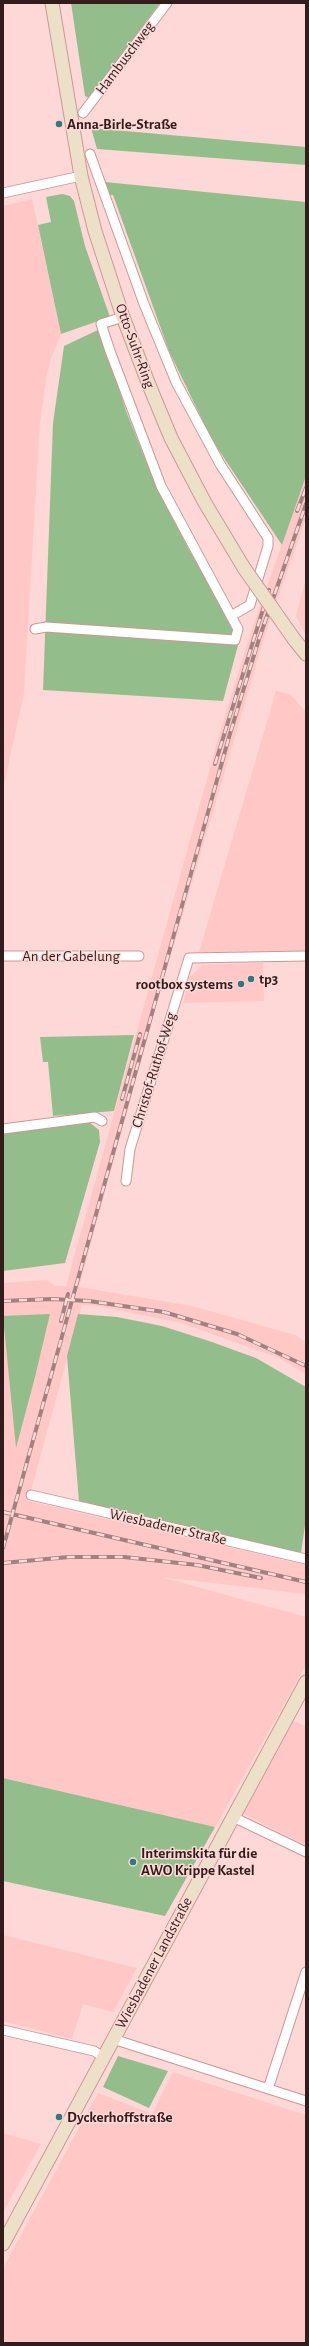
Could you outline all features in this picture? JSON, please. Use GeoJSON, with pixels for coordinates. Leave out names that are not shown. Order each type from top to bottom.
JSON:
{"type":"FeatureCollection","features":[{"type":"Feature","properties":{"kind":"street","name":"Otto-Suhr-Ring"},"geometry":{"type":"LineString","coordinates":[[52,3],[81,176],[95,231],[123,317],[148,385],[172,438],[205,503],[244,568],[306,654]]}},
{"type":"Feature","properties":{"kind":"street","name":"Hambuschweg"},"geometry":{"type":"LineString","coordinates":[[83,113],[167,3]]}},
{"type":"Feature","properties":{"kind":"street"},"geometry":{"type":"LineString","coordinates":[[90,154],[144,304],[176,382],[216,458],[268,538],[268,546],[250,605],[231,616]]}},
{"type":"Feature","properties":{"kind":"street"},"geometry":{"type":"LineString","coordinates":[[3,193],[81,176]]}},
{"type":"Feature","properties":{"kind":"street"},"geometry":{"type":"LineString","coordinates":[[35,629],[46,627],[235,640],[238,630],[161,486],[101,324],[123,317]]}},
{"type":"Feature","properties":{"kind":"street","name":"An der Gabelung"},"geometry":{"type":"LineString","coordinates":[[3,956],[139,956]]}},
{"type":"Feature","properties":{"kind":"street","name":"Christof-Ruthof-Weg"},"geometry":{"type":"LineString","coordinates":[[126,1180],[130,1149],[189,958],[306,956]]}},
{"type":"Feature","properties":{"kind":"street"},"geometry":{"type":"LineString","coordinates":[[3,1129],[95,1117],[102,1121]]}},
{"type":"Feature","properties":{"kind":"street","name":"Wiesbadener Straße"},"geometry":{"type":"LineString","coordinates":[[31,1495],[306,1559]]}},
{"type":"Feature","properties":{"kind":"street","name":"Wiesbadener Landstraße"},"geometry":{"type":"LineString","coordinates":[[3,2244],[112,2039],[306,1682]]}},
{"type":"Feature","properties":{"kind":"street"},"geometry":{"type":"LineString","coordinates":[[233,1817],[306,1852]]}},
{"type":"Feature","properties":{"kind":"street"},"geometry":{"type":"LineString","coordinates":[[268,2089],[306,1972]]}},
{"type":"Feature","properties":{"kind":"street"},"geometry":{"type":"LineString","coordinates":[[3,2030],[94,2051],[103,2057]]}},
{"type":"Feature","properties":{"kind":"street"},"geometry":{"type":"LineString","coordinates":[[112,2039],[306,2101]]}},
{"type":"Feature","properties":{"kind":"shaded area"},"geometry":{"type":"Polygon","coordinates":[[[32,199],[61,334],[51,358],[40,422],[24,693],[3,788],[3,206],[32,199]]]}},
{"type":"Feature","properties":{"kind":"shaded area"},"geometry":{"type":"Polygon","coordinates":[[[306,476],[306,518],[264,638],[160,992],[79,1287],[192,1306],[295,1335],[306,1342],[306,1374],[279,1358],[181,1323],[97,1306],[82,1305],[28,1501],[306,1565],[306,1594],[161,1577],[306,1617],[306,1665],[215,1827],[3,1778],[3,1283],[47,1280],[55,1286],[66,1286],[220,732],[251,632],[306,476]]]}},
{"type":"Feature","properties":{"kind":"shaded area"},"geometry":{"type":"Polygon","coordinates":[[[306,579],[306,635],[296,616],[306,579]]]}},
{"type":"Feature","properties":{"kind":"shaded area"},"geometry":{"type":"Polygon","coordinates":[[[276,691],[290,694],[306,712],[306,951],[199,952],[276,691]]]}},
{"type":"Feature","properties":{"kind":"shaded area"},"geometry":{"type":"Polygon","coordinates":[[[263,963],[264,1001],[183,1003],[190,977],[202,965],[263,963]]]}},
{"type":"Feature","properties":{"kind":"shaded area"},"geometry":{"type":"Polygon","coordinates":[[[291,1719],[306,1727],[306,1845],[242,1813],[291,1719]]]}},
{"type":"Feature","properties":{"kind":"shaded area"},"geometry":{"type":"Polygon","coordinates":[[[3,1935],[137,1968],[113,2012],[83,2004],[72,2039],[3,2021],[3,1935]]]}},
{"type":"Feature","properties":{"kind":"shaded area"},"geometry":{"type":"Polygon","coordinates":[[[173,2072],[306,2115],[306,2343],[3,2343],[3,2268],[98,2093],[152,2114],[173,2072]]]}},
{"type":"Feature","properties":{"kind":"shaded area"},"geometry":{"type":"Polygon","coordinates":[[[3,2133],[41,2144],[3,2212],[3,2133]]]}},
{"type":"Feature","properties":{"kind":"green space"},"geometry":{"type":"Polygon","coordinates":[[[71,3],[160,3],[89,98],[85,96],[71,3]]]}},
{"type":"Feature","properties":{"kind":"green space"},"geometry":{"type":"Polygon","coordinates":[[[91,128],[306,147],[306,165],[97,149],[91,128]]]}},
{"type":"Feature","properties":{"kind":"green space"},"geometry":{"type":"Polygon","coordinates":[[[105,182],[306,202],[306,476],[282,545],[212,440],[169,351],[113,195],[109,195],[105,182]]]}},
{"type":"Feature","properties":{"kind":"green space"},"geometry":{"type":"Polygon","coordinates":[[[62,194],[70,196],[74,201],[85,246],[110,317],[61,334],[38,225],[51,222],[46,197],[62,194]]]}},
{"type":"Feature","properties":{"kind":"green space"},"geometry":{"type":"Polygon","coordinates":[[[100,329],[126,411],[154,481],[188,548],[240,638],[223,701],[43,690],[53,423],[64,346],[100,329]]]}},
{"type":"Feature","properties":{"kind":"green space"},"geometry":{"type":"Polygon","coordinates":[[[134,1035],[114,1111],[53,1116],[48,1062],[43,1062],[40,1037],[134,1035]]]}},
{"type":"Feature","properties":{"kind":"green space"},"geometry":{"type":"Polygon","coordinates":[[[89,1122],[99,1130],[100,1142],[65,1263],[3,1271],[3,1134],[89,1122]]]}},
{"type":"Feature","properties":{"kind":"green space"},"geometry":{"type":"Polygon","coordinates":[[[50,1314],[35,1377],[16,1448],[3,1316],[50,1314]]]}},
{"type":"Feature","properties":{"kind":"green space"},"geometry":{"type":"Polygon","coordinates":[[[78,1314],[117,1317],[162,1326],[209,1341],[256,1358],[306,1387],[306,1519],[301,1553],[79,1502],[67,1356],[78,1314]]]}},
{"type":"Feature","properties":{"kind":"green space"},"geometry":{"type":"Polygon","coordinates":[[[3,1778],[215,1827],[165,1916],[3,1881],[3,1778]]]}},
{"type":"Feature","properties":{"kind":"green space"},"geometry":{"type":"Polygon","coordinates":[[[118,2056],[168,2071],[149,2108],[103,2087],[118,2056]]]}},
{"type":"Feature","properties":{"kind":"railway"},"geometry":{"type":"LineString","coordinates":[[297,511],[306,488]]}},
{"type":"Feature","properties":{"kind":"railway"},"geometry":{"type":"LineString","coordinates":[[3,1548],[229,737],[259,639],[306,504]]}},
{"type":"Feature","properties":{"kind":"railway"},"geometry":{"type":"LineString","coordinates":[[215,764],[269,590]]}},
{"type":"Feature","properties":{"kind":"railway"},"geometry":{"type":"LineString","coordinates":[[122,1099],[140,1034]]}},
{"type":"Feature","properties":{"kind":"railway"},"geometry":{"type":"LineString","coordinates":[[61,1321],[68,1294]]}},
{"type":"Feature","properties":{"kind":"railway"},"geometry":{"type":"LineString","coordinates":[[3,1301],[52,1299],[89,1301],[164,1312],[237,1334],[306,1366]]}},
{"type":"Feature","properties":{"kind":"railway"},"geometry":{"type":"LineString","coordinates":[[3,1512],[306,1582]]}},
{"type":"Feature","properties":{"kind":"railway"},"geometry":{"type":"LineString","coordinates":[[3,1563],[69,1557],[124,1557],[197,1565],[261,1578]]}},
{"type":"Feature","properties":{"kind":"place","name":"Anna-Birle-Straße"},"geometry":{"type":"Point","coordinates":[59,124]}},
{"type":"Feature","properties":{"kind":"place","name":"tp3"},"geometry":{"type":"Point","coordinates":[251,979]}},
{"type":"Feature","properties":{"kind":"place","name":"rootbox systems"},"geometry":{"type":"Point","coordinates":[241,984]}},
{"type":"Feature","properties":{"kind":"place","name":"Interimskita für die AWO Krippe Kastel"},"geometry":{"type":"Point","coordinates":[133,1862]}},
{"type":"Feature","properties":{"kind":"place","name":"Dyckerhoffstraße"},"geometry":{"type":"Point","coordinates":[59,2117]}}]}
